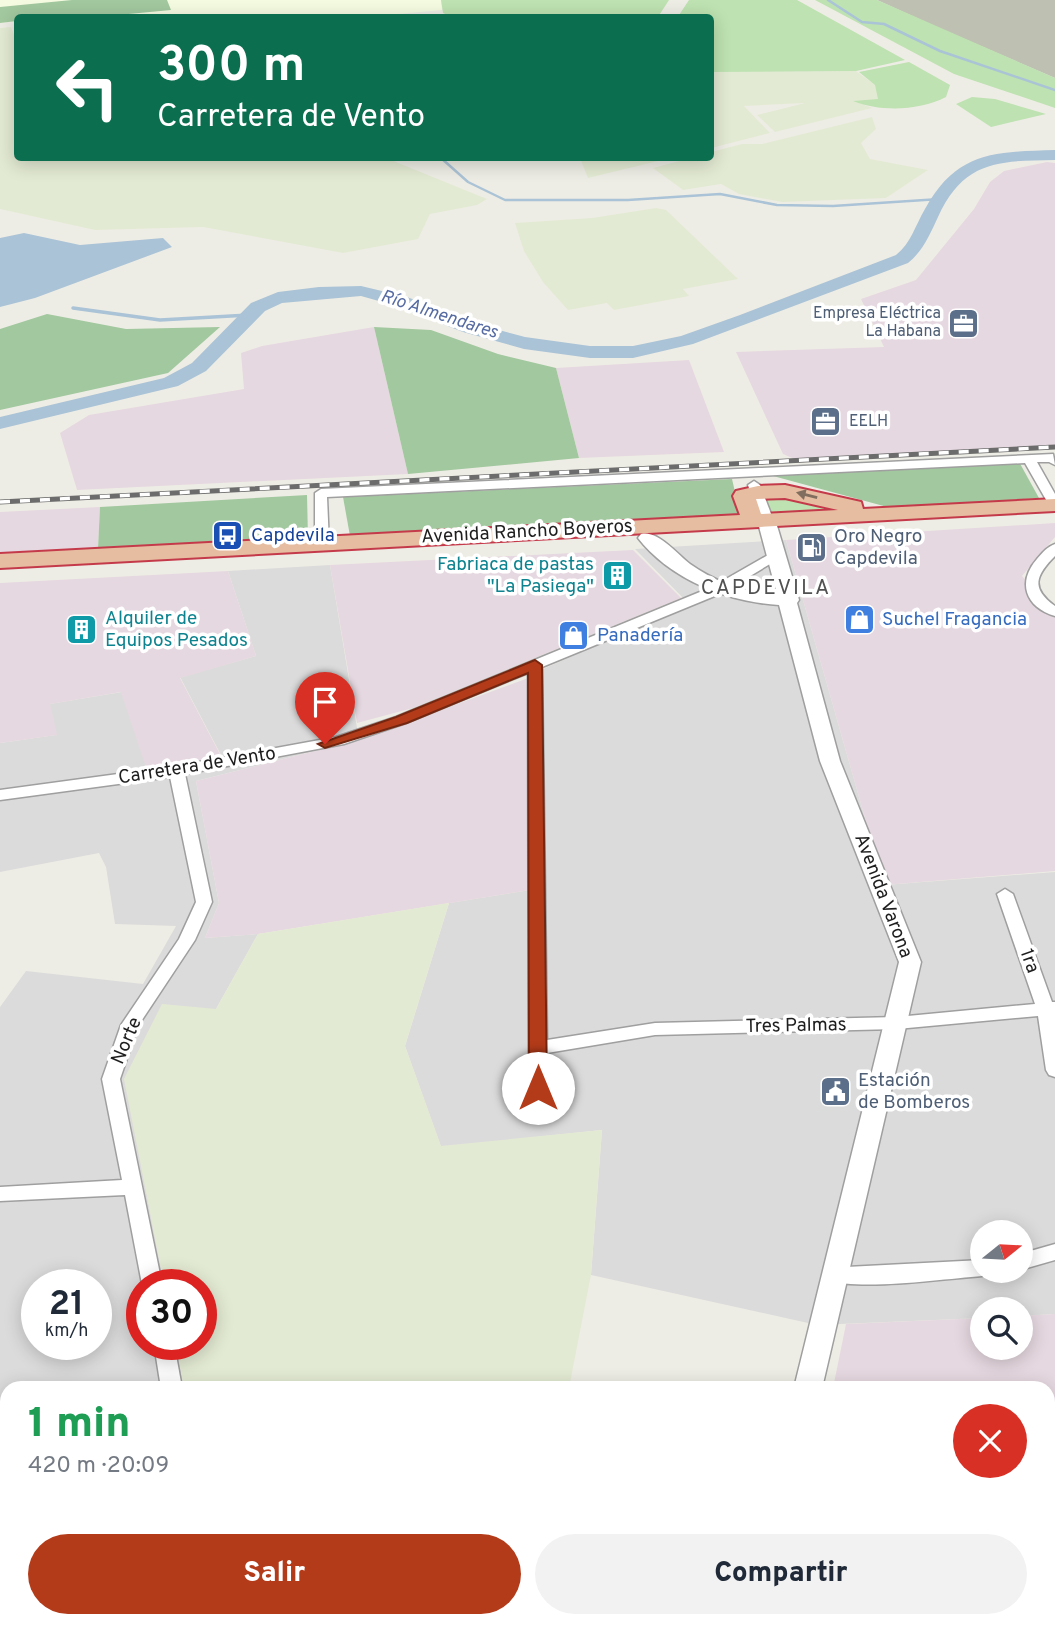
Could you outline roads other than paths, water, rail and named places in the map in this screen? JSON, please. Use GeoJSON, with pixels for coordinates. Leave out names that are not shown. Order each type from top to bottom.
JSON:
{"type":"FeatureCollection","features":[{"type":"Feature","properties":{"kind":"highway"},"geometry":{"type":"LineString","coordinates":[[761,524],[752,487],[799,493],[861,509],[896,513]]}},
{"type":"Feature","properties":{"kind":"highway","name":"Avenida Rancho Boyeros"},"geometry":{"type":"LineString","coordinates":[[0,573],[647,538],[761,524],[896,513],[1055,505]]}},
{"type":"Feature","properties":{"kind":"highway","name":"Avenida Rancho Boyeros"},"geometry":{"type":"LineString","coordinates":[[0,561],[761,524],[1055,518]]}},
{"type":"Feature","properties":{"kind":"street"},"geometry":{"type":"LineString","coordinates":[[1029,459],[1055,505]]}},
{"type":"Feature","properties":{"kind":"street"},"geometry":{"type":"LineString","coordinates":[[322,544],[321,493],[752,487],[1029,459],[1054,459]]}},
{"type":"Feature","properties":{"kind":"street","name":"Avenida Varona"},"geometry":{"type":"LineString","coordinates":[[761,524],[790,600],[830,761],[910,962],[810,1381]]}},
{"type":"Feature","properties":{"kind":"street"},"geometry":{"type":"LineString","coordinates":[[647,538],[717,590],[751,599],[790,600]]}},
{"type":"Feature","properties":{"kind":"street"},"geometry":{"type":"LineString","coordinates":[[1055,548],[1032,571],[1029,580],[1038,598],[1055,612]]}},
{"type":"Feature","properties":{"kind":"street","name":"Carretera de Vento"},"geometry":{"type":"LineString","coordinates":[[0,795],[177,771],[339,741],[401,720],[717,590],[775,555]]}},
{"type":"Feature","properties":{"kind":"street"},"geometry":{"type":"LineString","coordinates":[[535,665],[538,1088]]}},
{"type":"Feature","properties":{"kind":"street","name":"Norte"},"geometry":{"type":"LineString","coordinates":[[149,1269],[111,1079],[130,1025],[187,940],[204,902],[177,771]]}},
{"type":"Feature","properties":{"kind":"street","name":"1ra"},"geometry":{"type":"LineString","coordinates":[[1005,894],[1051,1009],[1055,1070]]}},
{"type":"Feature","properties":{"kind":"street","name":"Tres Palmas"},"geometry":{"type":"LineString","coordinates":[[538,1048],[655,1029],[897,1023],[1051,1009]]}},
{"type":"Feature","properties":{"kind":"street"},"geometry":{"type":"LineString","coordinates":[[0,1194],[133,1187]]}},
{"type":"Feature","properties":{"kind":"street"},"geometry":{"type":"LineString","coordinates":[[1033,1258],[1055,1252]]}},
{"type":"Feature","properties":{"kind":"street"},"geometry":{"type":"LineString","coordinates":[[834,1274],[878,1275],[970,1269]]}},
{"type":"Feature","properties":{"kind":"street"},"geometry":{"type":"LineString","coordinates":[[167,1360],[171,1381]]}},
{"type":"Feature","properties":{"kind":"water"},"geometry":{"type":"Polygon","coordinates":[[[24,233],[80,245],[163,238],[172,247],[35,298],[0,307],[0,238],[24,233]]]}},
{"type":"Feature","properties":{"kind":"waterway"},"geometry":{"type":"LineString","coordinates":[[828,0],[862,22],[884,24],[940,51],[1055,90]]}},
{"type":"Feature","properties":{"kind":"waterway","name":"Río Almendares"},"geometry":{"type":"LineString","coordinates":[[0,423],[171,382],[199,367],[258,307],[278,298],[319,292],[361,291],[400,301],[470,328],[524,343],[590,352],[633,352],[686,340],[902,259],[916,245],[941,194],[953,179],[966,169],[996,158],[1055,155]]}},
{"type":"Feature","properties":{"kind":"waterway"},"geometry":{"type":"LineString","coordinates":[[444,161],[468,182],[505,200],[628,200],[720,194],[777,205],[833,206],[940,199]]}},
{"type":"Feature","properties":{"kind":"waterway"},"geometry":{"type":"LineString","coordinates":[[73,308],[160,320],[249,315]]}},
{"type":"Feature","properties":{"kind":"railway"},"geometry":{"type":"LineString","coordinates":[[0,502],[1055,447]]}},
{"type":"Feature","properties":{"kind":"place","name":"Empresa Eléctrica La Habana"},"geometry":{"type":"Point","coordinates":[964,323]}},
{"type":"Feature","properties":{"kind":"place","name":"EELH"},"geometry":{"type":"Point","coordinates":[826,422]}},
{"type":"Feature","properties":{"kind":"place","name":"Capdevila"},"geometry":{"type":"Point","coordinates":[228,536]}},
{"type":"Feature","properties":{"kind":"place","name":"Oro Negro Capdevila"},"geometry":{"type":"Point","coordinates":[811,548]}},
{"type":"Feature","properties":{"kind":"place","name":"Fabriaca de pastas \"La Pasiega\""},"geometry":{"type":"Point","coordinates":[617,576]}},
{"type":"Feature","properties":{"kind":"place","name":"Suchel Fragancia"},"geometry":{"type":"Point","coordinates":[859,620]}},
{"type":"Feature","properties":{"kind":"place","name":"Alquiler de Equipos Pesados"},"geometry":{"type":"Point","coordinates":[82,630]}},
{"type":"Feature","properties":{"kind":"place","name":"Panadería"},"geometry":{"type":"Point","coordinates":[574,636]}},
{"type":"Feature","properties":{"kind":"place","name":"Estación de Bomberos"},"geometry":{"type":"Point","coordinates":[835,1092]}},
{"type":"Feature","properties":{"kind":"district","name":"CAPDEVILA"},"geometry":{"type":"Point","coordinates":[766,588]}}]}
